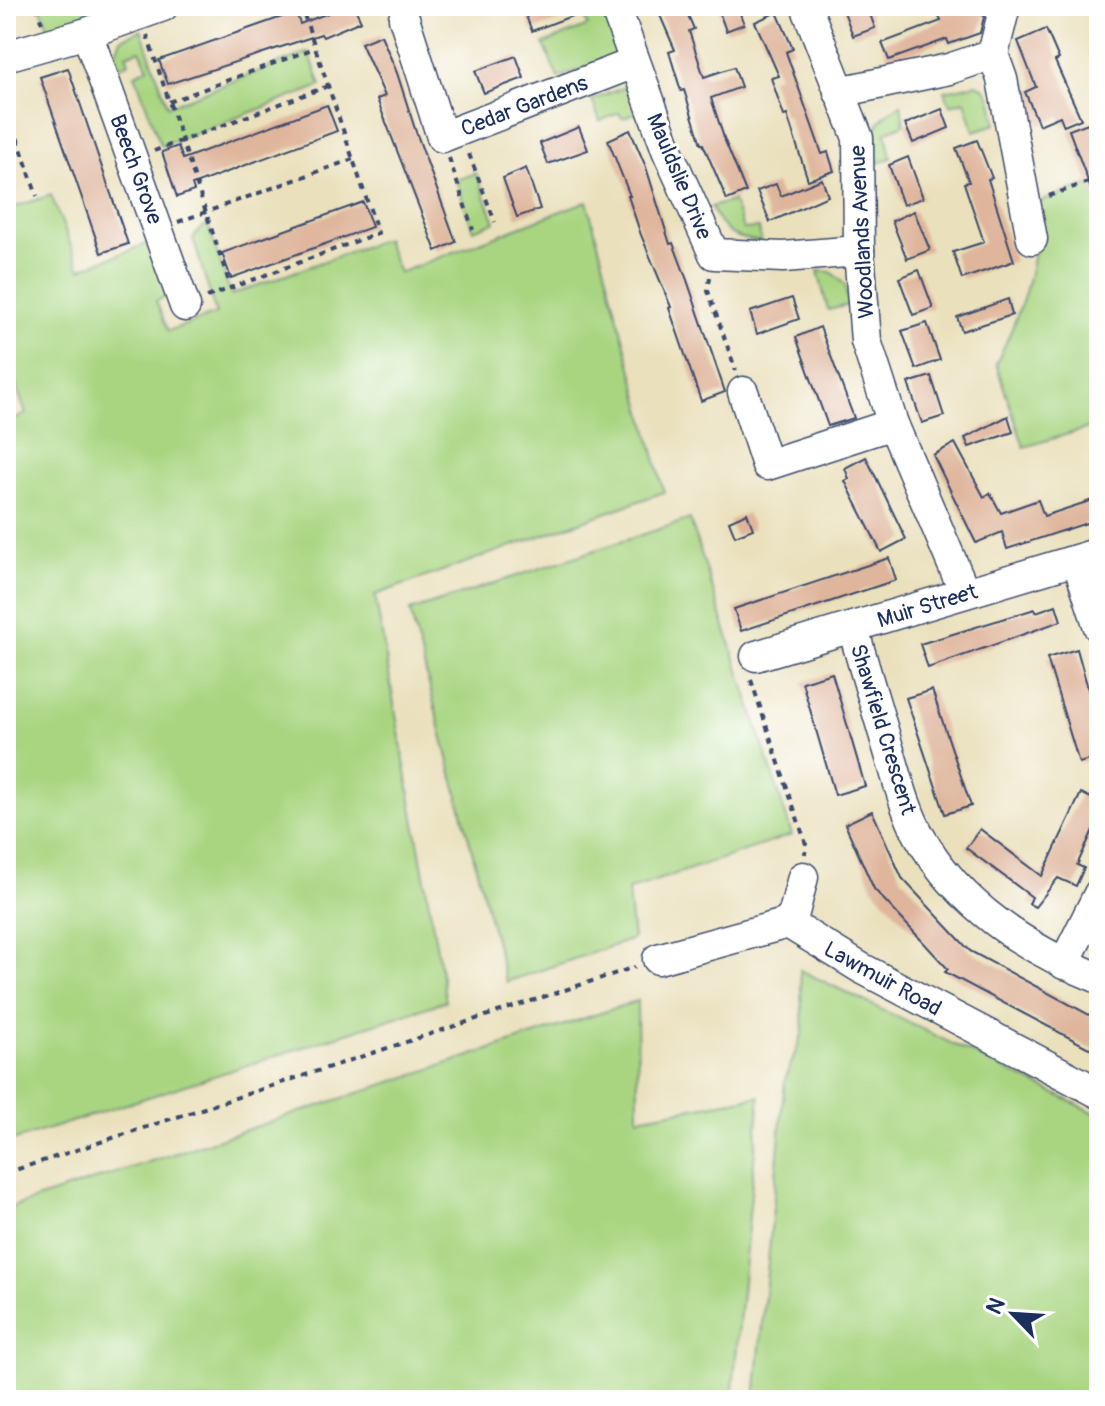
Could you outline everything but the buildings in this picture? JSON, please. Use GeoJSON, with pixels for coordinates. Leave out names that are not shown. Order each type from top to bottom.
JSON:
{"type":"FeatureCollection","features":[{"type":"Feature","properties":{"kind":"street","name":"Mauldslie Drive"},"geometry":{"type":"LineString","coordinates":[[615,6],[667,150],[714,254],[783,257],[859,251]]}},
{"type":"Feature","properties":{"kind":"street","name":"Woodlands Avenue"},"geometry":{"type":"LineString","coordinates":[[806,6],[858,138],[859,251],[866,341],[893,424],[965,593]]}},
{"type":"Feature","properties":{"kind":"street"},"geometry":{"type":"LineString","coordinates":[[1005,6],[993,54],[1002,79],[1032,239]]}},
{"type":"Feature","properties":{"kind":"street"},"geometry":{"type":"LineString","coordinates":[[6,56],[87,33],[152,10]]}},
{"type":"Feature","properties":{"kind":"street","name":"Cedar Gardens"},"geometry":{"type":"LineString","coordinates":[[404,18],[451,133],[634,63]]}},
{"type":"Feature","properties":{"kind":"street","name":"Beech Grove"},"geometry":{"type":"LineString","coordinates":[[87,33],[185,306]]}},
{"type":"Feature","properties":{"kind":"street"},"geometry":{"type":"LineString","coordinates":[[839,92],[949,69],[993,54]]}},
{"type":"Feature","properties":{"kind":"street"},"geometry":{"type":"LineString","coordinates":[[743,392],[767,465],[893,424]]}},
{"type":"Feature","properties":{"kind":"street"},"geometry":{"type":"LineString","coordinates":[[1088,556],[1099,627]]}},
{"type":"Feature","properties":{"kind":"street","name":"Muir Street"},"geometry":{"type":"LineString","coordinates":[[756,656],[1088,556]]}},
{"type":"Feature","properties":{"kind":"street","name":"Shawfield Crescent"},"geometry":{"type":"LineString","coordinates":[[853,627],[906,809],[935,860],[971,901],[1011,932],[1064,964],[1099,978]]}},
{"type":"Feature","properties":{"kind":"street"},"geometry":{"type":"LineString","coordinates":[[658,959],[788,923],[794,913],[803,877]]}},
{"type":"Feature","properties":{"kind":"street"},"geometry":{"type":"LineString","coordinates":[[1064,964],[1099,894]]}},
{"type":"Feature","properties":{"kind":"street","name":"Lawmuir Road"},"geometry":{"type":"LineString","coordinates":[[788,923],[861,968],[1099,1093]]}},
{"type":"Feature","properties":{"kind":"path"},"geometry":{"type":"LineString","coordinates":[[152,10],[169,102],[231,288],[378,233],[301,6]]}},
{"type":"Feature","properties":{"kind":"path"},"geometry":{"type":"LineString","coordinates":[[169,102],[315,48]]}},
{"type":"Feature","properties":{"kind":"path"},"geometry":{"type":"LineString","coordinates":[[182,141],[328,86]]}},
{"type":"Feature","properties":{"kind":"path"},"geometry":{"type":"LineString","coordinates":[[6,104],[37,196]]}},
{"type":"Feature","properties":{"kind":"path"},"geometry":{"type":"LineString","coordinates":[[451,133],[495,222]]}},
{"type":"Feature","properties":{"kind":"path"},"geometry":{"type":"LineString","coordinates":[[451,133],[473,230]]}},
{"type":"Feature","properties":{"kind":"path"},"geometry":{"type":"LineString","coordinates":[[206,212],[353,159]]}},
{"type":"Feature","properties":{"kind":"path"},"geometry":{"type":"LineString","coordinates":[[1027,203],[1099,178]]}},
{"type":"Feature","properties":{"kind":"path"},"geometry":{"type":"LineString","coordinates":[[714,254],[708,291],[743,392]]}},
{"type":"Feature","properties":{"kind":"path"},"geometry":{"type":"LineString","coordinates":[[756,656],[749,674],[806,844],[803,877]]}},
{"type":"Feature","properties":{"kind":"path"},"geometry":{"type":"LineString","coordinates":[[6,1173],[658,959]]}},
{"type":"Feature","properties":{"kind":"green space"},"geometry":{"type":"Polygon","coordinates":[[[40,6],[114,6],[115,8],[49,29],[40,6]]]}},
{"type":"Feature","properties":{"kind":"green space"},"geometry":{"type":"Polygon","coordinates":[[[581,6],[603,6],[621,54],[558,78],[544,44],[588,26],[581,6]]]}},
{"type":"Feature","properties":{"kind":"green space"},"geometry":{"type":"Polygon","coordinates":[[[141,30],[168,106],[309,52],[321,86],[161,146],[135,74],[148,68],[140,50],[126,55],[129,62],[120,67],[115,54],[121,39],[141,30]]]}},
{"type":"Feature","properties":{"kind":"green space"},"geometry":{"type":"Polygon","coordinates":[[[977,84],[990,96],[996,124],[974,131],[965,101],[950,105],[945,91],[977,84]]]}},
{"type":"Feature","properties":{"kind":"green space"},"geometry":{"type":"Polygon","coordinates":[[[630,85],[640,111],[622,118],[619,113],[600,121],[592,100],[630,85]]]}},
{"type":"Feature","properties":{"kind":"green space"},"geometry":{"type":"Polygon","coordinates":[[[901,104],[904,124],[886,132],[891,158],[878,163],[876,128],[901,104]]]}},
{"type":"Feature","properties":{"kind":"green space"},"geometry":{"type":"Polygon","coordinates":[[[476,173],[495,222],[473,230],[456,180],[476,173]]]}},
{"type":"Feature","properties":{"kind":"green space"},"geometry":{"type":"Polygon","coordinates":[[[1099,181],[1099,425],[1024,447],[996,364],[1014,324],[1032,266],[1036,203],[1099,181]]]}},
{"type":"Feature","properties":{"kind":"green space"},"geometry":{"type":"Polygon","coordinates":[[[51,195],[80,269],[152,242],[171,295],[156,301],[168,331],[216,314],[193,238],[202,227],[208,225],[231,295],[385,239],[399,273],[587,201],[664,492],[375,595],[446,1001],[6,1143],[6,422],[26,414],[6,356],[6,210],[51,195]]]}},
{"type":"Feature","properties":{"kind":"green space"},"geometry":{"type":"Polygon","coordinates":[[[733,201],[743,229],[759,228],[761,242],[736,236],[720,223],[711,207],[733,201]]]}},
{"type":"Feature","properties":{"kind":"green space"},"geometry":{"type":"Polygon","coordinates":[[[818,271],[831,272],[845,285],[848,305],[828,310],[818,271]]]}},
{"type":"Feature","properties":{"kind":"green space"},"geometry":{"type":"Polygon","coordinates":[[[690,519],[792,835],[628,890],[633,939],[506,982],[410,611],[690,519]]]}},
{"type":"Feature","properties":{"kind":"green space"},"geometry":{"type":"Polygon","coordinates":[[[800,970],[1099,1115],[1099,1400],[755,1400],[785,1080],[803,1032],[800,970]]]}},
{"type":"Feature","properties":{"kind":"green space"},"geometry":{"type":"Polygon","coordinates":[[[637,1001],[638,1118],[760,1096],[732,1400],[6,1400],[6,1209],[637,1001]]]}}]}
